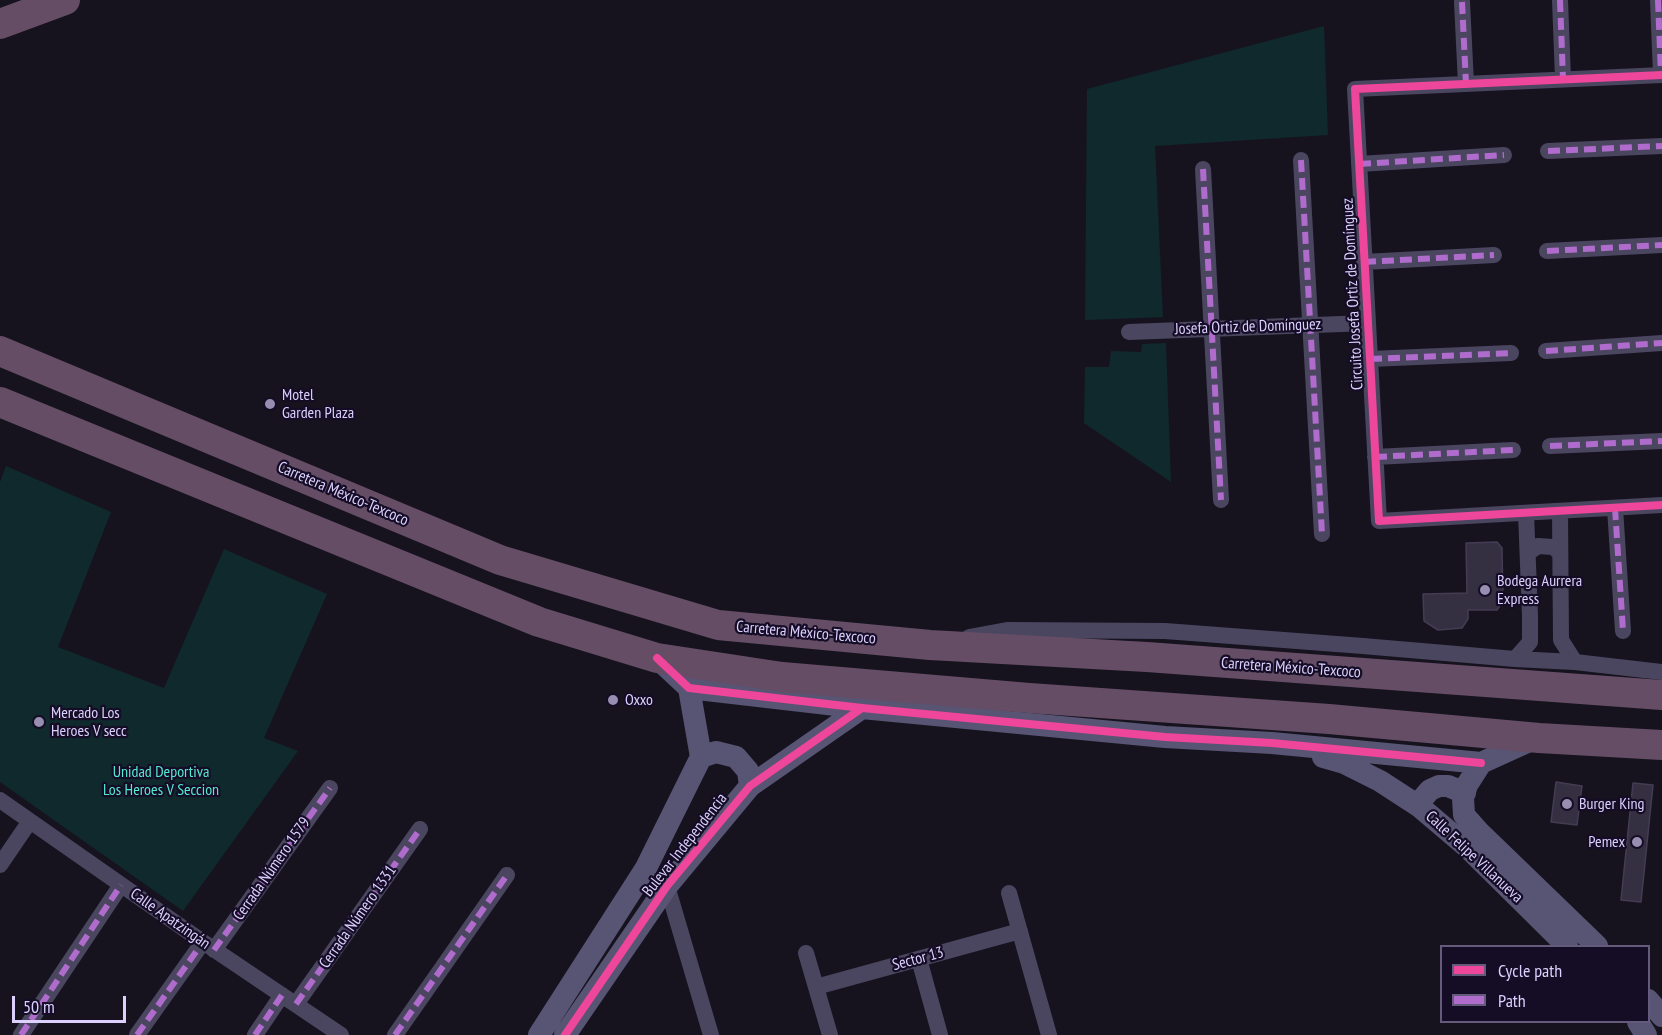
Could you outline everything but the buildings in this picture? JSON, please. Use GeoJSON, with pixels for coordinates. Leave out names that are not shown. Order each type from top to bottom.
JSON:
{"type":"FeatureCollection","features":[{"type":"Feature","properties":{"kind":"highway"},"geometry":{"type":"LineString","coordinates":[[0,24],[65,0]]}},
{"type":"Feature","properties":{"kind":"highway","name":"Carretera México-Texcoco"},"geometry":{"type":"LineString","coordinates":[[0,351],[500,560],[718,625],[930,645],[1147,657],[1662,695]]}},
{"type":"Feature","properties":{"kind":"highway"},"geometry":{"type":"LineString","coordinates":[[0,402],[539,622],[657,658],[816,680],[1029,698],[1329,719],[1539,738],[1662,745]]}},
{"type":"Feature","properties":{"kind":"highway"},"geometry":{"type":"LineString","coordinates":[[0,424],[77,434]]}},
{"type":"Feature","properties":{"kind":"street"},"geometry":{"type":"LineString","coordinates":[[1560,0],[1563,79]]}},
{"type":"Feature","properties":{"kind":"street"},"geometry":{"type":"LineString","coordinates":[[1658,0],[1662,75]]}},
{"type":"Feature","properties":{"kind":"street"},"geometry":{"type":"LineString","coordinates":[[1462,2],[1466,84]]}},
{"type":"Feature","properties":{"kind":"street","name":"Circuito Josefa Ortiz de Domínguez"},"geometry":{"type":"LineString","coordinates":[[1662,75],[1355,89],[1379,521],[1662,505]]}},
{"type":"Feature","properties":{"kind":"street"},"geometry":{"type":"LineString","coordinates":[[1548,151],[1662,146]]}},
{"type":"Feature","properties":{"kind":"street"},"geometry":{"type":"LineString","coordinates":[[1359,164],[1504,155]]}},
{"type":"Feature","properties":{"kind":"street"},"geometry":{"type":"LineString","coordinates":[[1301,160],[1322,534]]}},
{"type":"Feature","properties":{"kind":"street"},"geometry":{"type":"LineString","coordinates":[[1203,168],[1221,500]]}},
{"type":"Feature","properties":{"kind":"street"},"geometry":{"type":"LineString","coordinates":[[1547,251],[1662,245]]}},
{"type":"Feature","properties":{"kind":"street"},"geometry":{"type":"LineString","coordinates":[[1364,262],[1494,255]]}},
{"type":"Feature","properties":{"kind":"street","name":"Josefa Ortiz de Domínguez"},"geometry":{"type":"LineString","coordinates":[[1129,332],[1368,323]]}},
{"type":"Feature","properties":{"kind":"street"},"geometry":{"type":"LineString","coordinates":[[1546,351],[1662,343]]}},
{"type":"Feature","properties":{"kind":"street"},"geometry":{"type":"LineString","coordinates":[[1370,359],[1511,353]]}},
{"type":"Feature","properties":{"kind":"street"},"geometry":{"type":"LineString","coordinates":[[1550,446],[1662,441]]}},
{"type":"Feature","properties":{"kind":"street"},"geometry":{"type":"LineString","coordinates":[[1376,457],[1513,450]]}},
{"type":"Feature","properties":{"kind":"street"},"geometry":{"type":"LineString","coordinates":[[1616,508],[1623,631]]}},
{"type":"Feature","properties":{"kind":"street"},"geometry":{"type":"LineString","coordinates":[[1560,511],[1561,640],[1575,662]]}},
{"type":"Feature","properties":{"kind":"street"},"geometry":{"type":"LineString","coordinates":[[1515,659],[1530,642],[1526,513]]}},
{"type":"Feature","properties":{"kind":"street"},"geometry":{"type":"LineString","coordinates":[[1528,554],[1538,546],[1552,547],[1560,553]]}},
{"type":"Feature","properties":{"kind":"street"},"geometry":{"type":"LineString","coordinates":[[1530,616],[1536,620],[1552,619],[1560,614]]}},
{"type":"Feature","properties":{"kind":"street"},"geometry":{"type":"LineString","coordinates":[[930,645],[1007,630],[1165,632],[1575,662],[1662,672]]}},
{"type":"Feature","properties":{"kind":"street"},"geometry":{"type":"LineString","coordinates":[[657,658],[689,687],[862,708],[1165,737],[1272,743],[1481,763],[1539,738]]}},
{"type":"Feature","properties":{"kind":"street"},"geometry":{"type":"LineString","coordinates":[[689,687],[701,757],[716,752],[736,757],[748,771],[750,786]]}},
{"type":"Feature","properties":{"kind":"street","name":"Bulevar Independencia"},"geometry":{"type":"LineString","coordinates":[[565,1035],[667,886],[750,786],[862,708]]}},
{"type":"Feature","properties":{"kind":"street","name":"Calle Felipe Villanueva"},"geometry":{"type":"LineString","coordinates":[[1272,743],[1344,763],[1380,781],[1420,807],[1466,846],[1566,945]]}},
{"type":"Feature","properties":{"kind":"street","name":"Bulevar Independencia"},"geometry":{"type":"LineString","coordinates":[[539,1035],[646,868],[701,757]]}},
{"type":"Feature","properties":{"kind":"street"},"geometry":{"type":"LineString","coordinates":[[1420,807],[1423,798],[1430,790],[1439,786],[1448,786],[1465,793],[1467,784],[1481,763]]}},
{"type":"Feature","properties":{"kind":"street","name":"Cerrada Número 1579"},"geometry":{"type":"LineString","coordinates":[[137,1035],[330,788]]}},
{"type":"Feature","properties":{"kind":"street","name":"Calle Felipe Villanueva"},"geometry":{"type":"LineString","coordinates":[[1465,793],[1464,815],[1596,945]]}},
{"type":"Feature","properties":{"kind":"street","name":"Calle Apatzingán"},"geometry":{"type":"LineString","coordinates":[[0,800],[208,946],[341,1035]]}},
{"type":"Feature","properties":{"kind":"street"},"geometry":{"type":"LineString","coordinates":[[0,865],[30,821]]}},
{"type":"Feature","properties":{"kind":"street","name":"Cerrada Número 1331"},"geometry":{"type":"LineString","coordinates":[[255,1035],[289,1000],[420,829]]}},
{"type":"Feature","properties":{"kind":"street"},"geometry":{"type":"LineString","coordinates":[[395,1035],[507,875]]}},
{"type":"Feature","properties":{"kind":"street"},"geometry":{"type":"LineString","coordinates":[[21,1035],[121,885]]}},
{"type":"Feature","properties":{"kind":"street"},"geometry":{"type":"LineString","coordinates":[[667,886],[711,1035]]}},
{"type":"Feature","properties":{"kind":"street"},"geometry":{"type":"LineString","coordinates":[[1009,893],[1049,1035]]}},
{"type":"Feature","properties":{"kind":"street","name":"Sector 13"},"geometry":{"type":"LineString","coordinates":[[816,987],[1020,931]]}},
{"type":"Feature","properties":{"kind":"street"},"geometry":{"type":"LineString","coordinates":[[806,953],[830,1035]]}},
{"type":"Feature","properties":{"kind":"street"},"geometry":{"type":"LineString","coordinates":[[919,959],[940,1035]]}},
{"type":"Feature","properties":{"kind":"street"},"geometry":{"type":"LineString","coordinates":[[1650,1002],[1662,1016]]}},
{"type":"Feature","properties":{"kind":"green space"},"geometry":{"type":"Polygon","coordinates":[[[1324,26],[1328,135],[1155,146],[1163,317],[1085,320],[1087,89],[1324,26]]]}},
{"type":"Feature","properties":{"kind":"green space"},"geometry":{"type":"Polygon","coordinates":[[[1166,343],[1171,482],[1084,423],[1085,367],[1109,367],[1111,351],[1141,352],[1142,344],[1166,343]]]}},
{"type":"Feature","properties":{"kind":"green space","name":"Unidad Deportiva Los Heroes V Seccion"},"geometry":{"type":"Polygon","coordinates":[[[6,466],[111,512],[58,647],[164,688],[224,549],[327,594],[264,738],[298,751],[183,911],[0,782],[0,482],[6,466]]]}},
{"type":"Feature","properties":{"kind":"marked path"},"geometry":{"type":"LineString","coordinates":[[1560,0],[1563,79]]}},
{"type":"Feature","properties":{"kind":"marked path"},"geometry":{"type":"LineString","coordinates":[[1658,0],[1661,75]]}},
{"type":"Feature","properties":{"kind":"marked path"},"geometry":{"type":"LineString","coordinates":[[1462,2],[1466,84]]}},
{"type":"Feature","properties":{"kind":"marked path"},"geometry":{"type":"LineString","coordinates":[[1548,151],[1662,146]]}},
{"type":"Feature","properties":{"kind":"marked path"},"geometry":{"type":"LineString","coordinates":[[1359,164],[1504,155]]}},
{"type":"Feature","properties":{"kind":"marked path"},"geometry":{"type":"LineString","coordinates":[[1301,160],[1322,534]]}},
{"type":"Feature","properties":{"kind":"marked path"},"geometry":{"type":"LineString","coordinates":[[1203,169],[1221,500]]}},
{"type":"Feature","properties":{"kind":"marked path"},"geometry":{"type":"LineString","coordinates":[[1547,251],[1662,245]]}},
{"type":"Feature","properties":{"kind":"marked path"},"geometry":{"type":"LineString","coordinates":[[1364,262],[1494,255]]}},
{"type":"Feature","properties":{"kind":"marked path"},"geometry":{"type":"LineString","coordinates":[[1546,351],[1662,343]]}},
{"type":"Feature","properties":{"kind":"marked path"},"geometry":{"type":"LineString","coordinates":[[1370,359],[1511,353]]}},
{"type":"Feature","properties":{"kind":"marked path"},"geometry":{"type":"LineString","coordinates":[[1550,446],[1662,441]]}},
{"type":"Feature","properties":{"kind":"marked path"},"geometry":{"type":"LineString","coordinates":[[1375,457],[1513,450]]}},
{"type":"Feature","properties":{"kind":"marked path"},"geometry":{"type":"LineString","coordinates":[[1615,508],[1623,631]]}},
{"type":"Feature","properties":{"kind":"marked path"},"geometry":{"type":"LineString","coordinates":[[214,950],[330,788]]}},
{"type":"Feature","properties":{"kind":"marked path"},"geometry":{"type":"LineString","coordinates":[[296,1004],[420,829]]}},
{"type":"Feature","properties":{"kind":"marked path"},"geometry":{"type":"LineString","coordinates":[[395,1035],[507,875]]}},
{"type":"Feature","properties":{"kind":"marked path"},"geometry":{"type":"LineString","coordinates":[[21,1035],[121,885]]}},
{"type":"Feature","properties":{"kind":"marked path"},"geometry":{"type":"LineString","coordinates":[[137,1035],[203,942]]}},
{"type":"Feature","properties":{"kind":"marked path"},"geometry":{"type":"LineString","coordinates":[[255,1035],[282,995]]}},
{"type":"Feature","properties":{"kind":"cycle path"},"geometry":{"type":"LineString","coordinates":[[1662,75],[1355,89],[1379,521],[1662,505]]}},
{"type":"Feature","properties":{"kind":"cycle path"},"geometry":{"type":"LineString","coordinates":[[657,658],[689,688],[862,708],[1165,737],[1272,743],[1481,763]]}},
{"type":"Feature","properties":{"kind":"cycle path"},"geometry":{"type":"LineString","coordinates":[[565,1035],[667,886],[750,786],[862,708]]}},
{"type":"Feature","properties":{"kind":"place","name":"Motel Garden Plaza"},"geometry":{"type":"Point","coordinates":[270,404]}},
{"type":"Feature","properties":{"kind":"place","name":"Bodega Aurrera Express"},"geometry":{"type":"Point","coordinates":[1485,590]}},
{"type":"Feature","properties":{"kind":"place","name":"Oxxo"},"geometry":{"type":"Point","coordinates":[613,700]}},
{"type":"Feature","properties":{"kind":"place","name":"Mercado Los Heroes V secc"},"geometry":{"type":"Point","coordinates":[39,722]}},
{"type":"Feature","properties":{"kind":"place","name":"Burger King"},"geometry":{"type":"Point","coordinates":[1567,804]}},
{"type":"Feature","properties":{"kind":"place","name":"Pemex"},"geometry":{"type":"Point","coordinates":[1637,842]}}]}
